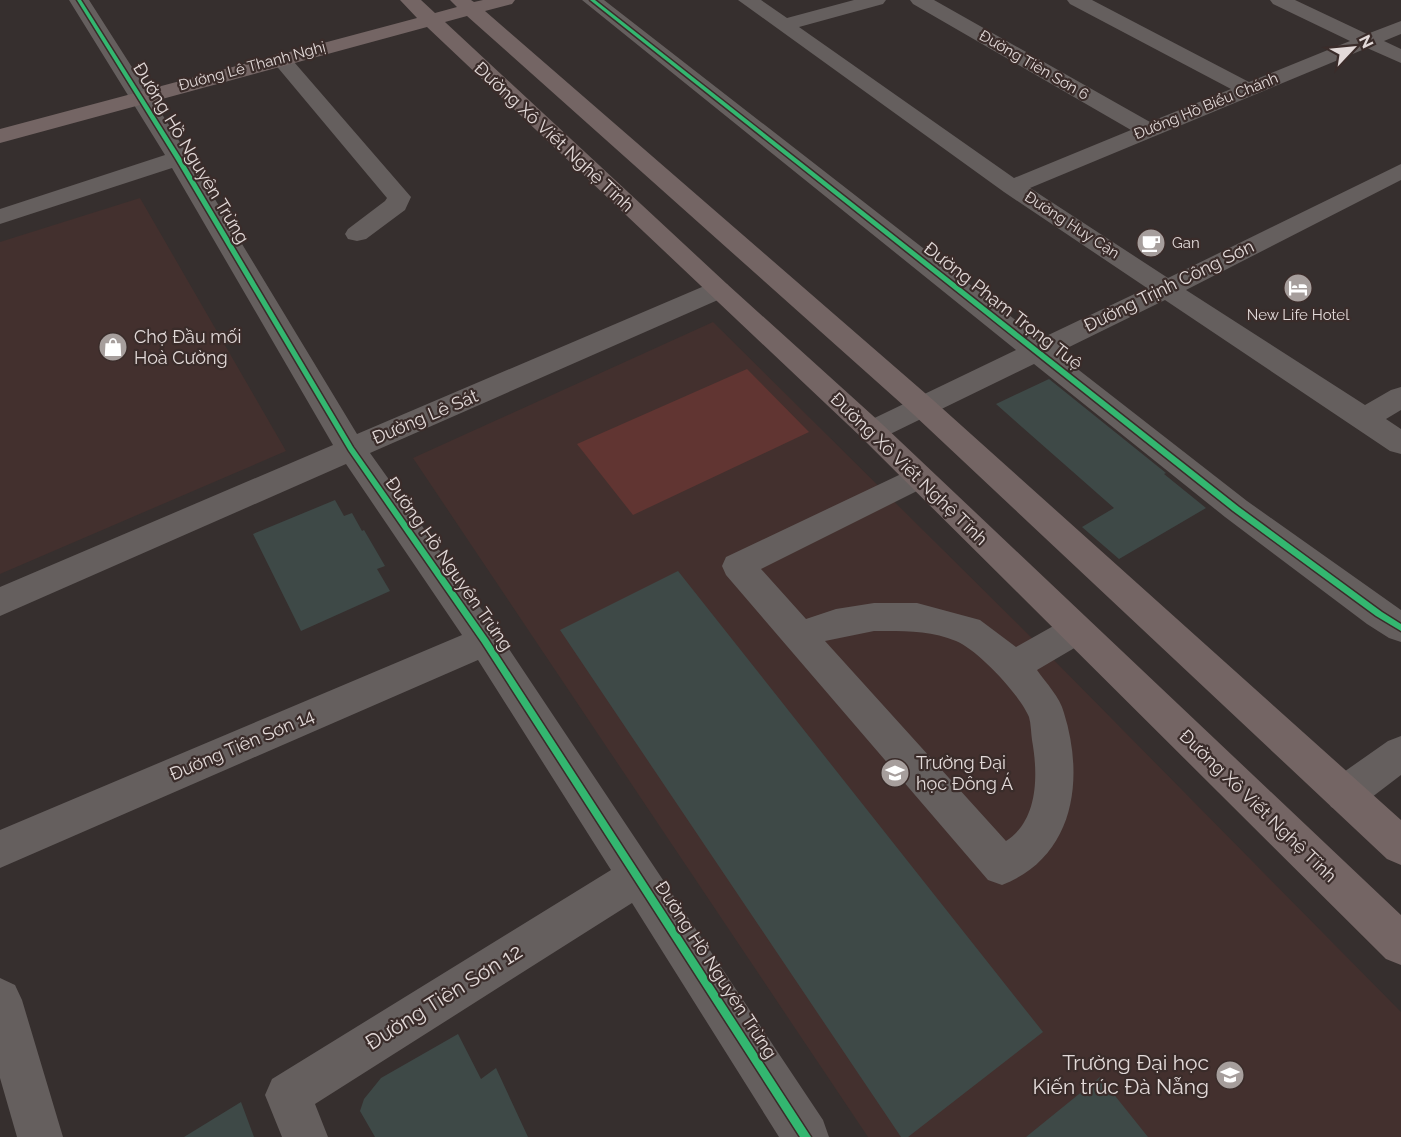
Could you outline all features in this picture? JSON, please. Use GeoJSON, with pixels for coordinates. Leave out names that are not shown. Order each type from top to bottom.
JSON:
{"type":"FeatureCollection","features":[{"type":"Feature","properties":{"kind":"main road","name":"Đường Lê Thanh Nghị"},"geometry":{"type":"LineString","coordinates":[[0,136],[280,58],[420,10],[505,0]]}},
{"type":"Feature","properties":{"kind":"main road"},"geometry":{"type":"LineString","coordinates":[[466,5],[923,407],[1401,846]]}},
{"type":"Feature","properties":{"kind":"main road","name":"Đường Xô Viết Nghệ Tĩnh"},"geometry":{"type":"LineString","coordinates":[[420,10],[872,431],[1401,944]]}},
{"type":"Feature","properties":{"kind":"street","name":"Đường Hồ Nguyên Trừng"},"geometry":{"type":"LineString","coordinates":[[79,0],[178,158],[351,449],[485,641],[806,1137]]}},
{"type":"Feature","properties":{"kind":"street","name":"Đường Phạm Trọng Tuệ"},"geometry":{"type":"LineString","coordinates":[[592,0],[1236,509],[1378,614],[1401,628]]}},
{"type":"Feature","properties":{"kind":"street","name":"Đường Huy Cận"},"geometry":{"type":"LineString","coordinates":[[748,0],[1012,187],[1169,288],[1401,443]]}},
{"type":"Feature","properties":{"kind":"street"},"geometry":{"type":"LineString","coordinates":[[785,25],[876,0]]}},
{"type":"Feature","properties":{"kind":"street","name":"Đường Tiên Sơn 6"},"geometry":{"type":"LineString","coordinates":[[920,0],[1147,130]]}},
{"type":"Feature","properties":{"kind":"street"},"geometry":{"type":"LineString","coordinates":[[1077,0],[1246,89]]}},
{"type":"Feature","properties":{"kind":"street"},"geometry":{"type":"LineString","coordinates":[[1280,0],[1401,57]]}},
{"type":"Feature","properties":{"kind":"street","name":"Đường Hồ Biểu Chánh"},"geometry":{"type":"LineString","coordinates":[[1012,187],[1401,27]]}},
{"type":"Feature","properties":{"kind":"street"},"geometry":{"type":"LineString","coordinates":[[280,58],[399,197],[396,205],[390,211],[357,234]]}},
{"type":"Feature","properties":{"kind":"street"},"geometry":{"type":"LineString","coordinates":[[0,217],[178,158]]}},
{"type":"Feature","properties":{"kind":"street","name":"Đường Trịnh Công Sơn"},"geometry":{"type":"LineString","coordinates":[[872,431],[1169,288],[1401,171]]}},
{"type":"Feature","properties":{"kind":"street","name":"Đường Lê Sát"},"geometry":{"type":"LineString","coordinates":[[0,602],[718,290]]}},
{"type":"Feature","properties":{"kind":"street"},"geometry":{"type":"LineString","coordinates":[[1364,419],[1401,397]]}},
{"type":"Feature","properties":{"kind":"street"},"geometry":{"type":"LineString","coordinates":[[800,635],[836,623],[874,617],[917,617],[968,630],[1013,665],[1046,712],[1056,769],[1048,819],[1024,851],[1002,866],[738,566],[918,477]]}},
{"type":"Feature","properties":{"kind":"street"},"geometry":{"type":"LineString","coordinates":[[1013,665],[1044,650],[1076,630]]}},
{"type":"Feature","properties":{"kind":"street","name":"Đường Tiên Sơn 14"},"geometry":{"type":"LineString","coordinates":[[0,849],[485,641]]}},
{"type":"Feature","properties":{"kind":"street"},"geometry":{"type":"LineString","coordinates":[[1345,794],[1401,753]]}},
{"type":"Feature","properties":{"kind":"street","name":"Đường Tiên Sơn 12"},"geometry":{"type":"LineString","coordinates":[[305,1137],[288,1095],[638,876]]}},
{"type":"Feature","properties":{"kind":"street"},"geometry":{"type":"LineString","coordinates":[[0,1000],[40,1137]]}},
{"type":"Feature","properties":{"kind":"shaded area","name":"Chợ Đầu mối Hoà Cường"},"geometry":{"type":"Polygon","coordinates":[[[140,198],[286,451],[0,574],[0,242],[140,198]]]}},
{"type":"Feature","properties":{"kind":"shaded area","name":"Trường Đại học Đông Á"},"geometry":{"type":"Polygon","coordinates":[[[713,322],[1044,650],[1401,1012],[1401,1137],[868,1137],[413,458],[713,322]]]}},
{"type":"Feature","properties":{"kind":"shaded area"},"geometry":{"type":"Polygon","coordinates":[[[747,369],[809,432],[633,515],[577,444],[747,369]]]}},
{"type":"Feature","properties":{"kind":"building"},"geometry":{"type":"Polygon","coordinates":[[[1049,379],[1206,508],[1119,559],[1082,527],[1114,508],[996,404],[1049,379]]]}},
{"type":"Feature","properties":{"kind":"building"},"geometry":{"type":"Polygon","coordinates":[[[335,500],[344,516],[352,513],[362,531],[364,530],[385,566],[377,569],[390,591],[301,631],[253,534],[335,500]]]}},
{"type":"Feature","properties":{"kind":"building"},"geometry":{"type":"Polygon","coordinates":[[[678,571],[1043,1032],[908,1137],[901,1137],[560,630],[678,571]]]}},
{"type":"Feature","properties":{"kind":"building"},"geometry":{"type":"Polygon","coordinates":[[[458,1034],[481,1079],[496,1068],[528,1137],[375,1137],[360,1111],[364,1099],[381,1078],[458,1034]]]}},
{"type":"Feature","properties":{"kind":"building"},"geometry":{"type":"Polygon","coordinates":[[[1100,1077],[1148,1137],[1026,1137],[1100,1077]]]}},
{"type":"Feature","properties":{"kind":"building"},"geometry":{"type":"Polygon","coordinates":[[[241,1102],[254,1137],[184,1137],[241,1102]]]}},
{"type":"Feature","properties":{"kind":"cycle path"},"geometry":{"type":"LineString","coordinates":[[79,0],[178,158],[351,449],[485,641],[806,1137]]}},
{"type":"Feature","properties":{"kind":"cycle path"},"geometry":{"type":"LineString","coordinates":[[592,0],[1236,509],[1401,628]]}},
{"type":"Feature","properties":{"kind":"place","name":"Gan"},"geometry":{"type":"Point","coordinates":[1151,243]}},
{"type":"Feature","properties":{"kind":"place","name":"New Life Hotel"},"geometry":{"type":"Point","coordinates":[1298,288]}},
{"type":"Feature","properties":{"kind":"place","name":"Chợ Đầu mối Hoà Cường"},"geometry":{"type":"Point","coordinates":[113,347]}},
{"type":"Feature","properties":{"kind":"place","name":"Trường Đại học Đông Á"},"geometry":{"type":"Point","coordinates":[895,773]}},
{"type":"Feature","properties":{"kind":"place","name":"Trường Đại học Kiến trúc Đà Nẵng"},"geometry":{"type":"Point","coordinates":[1230,1075]}}]}
